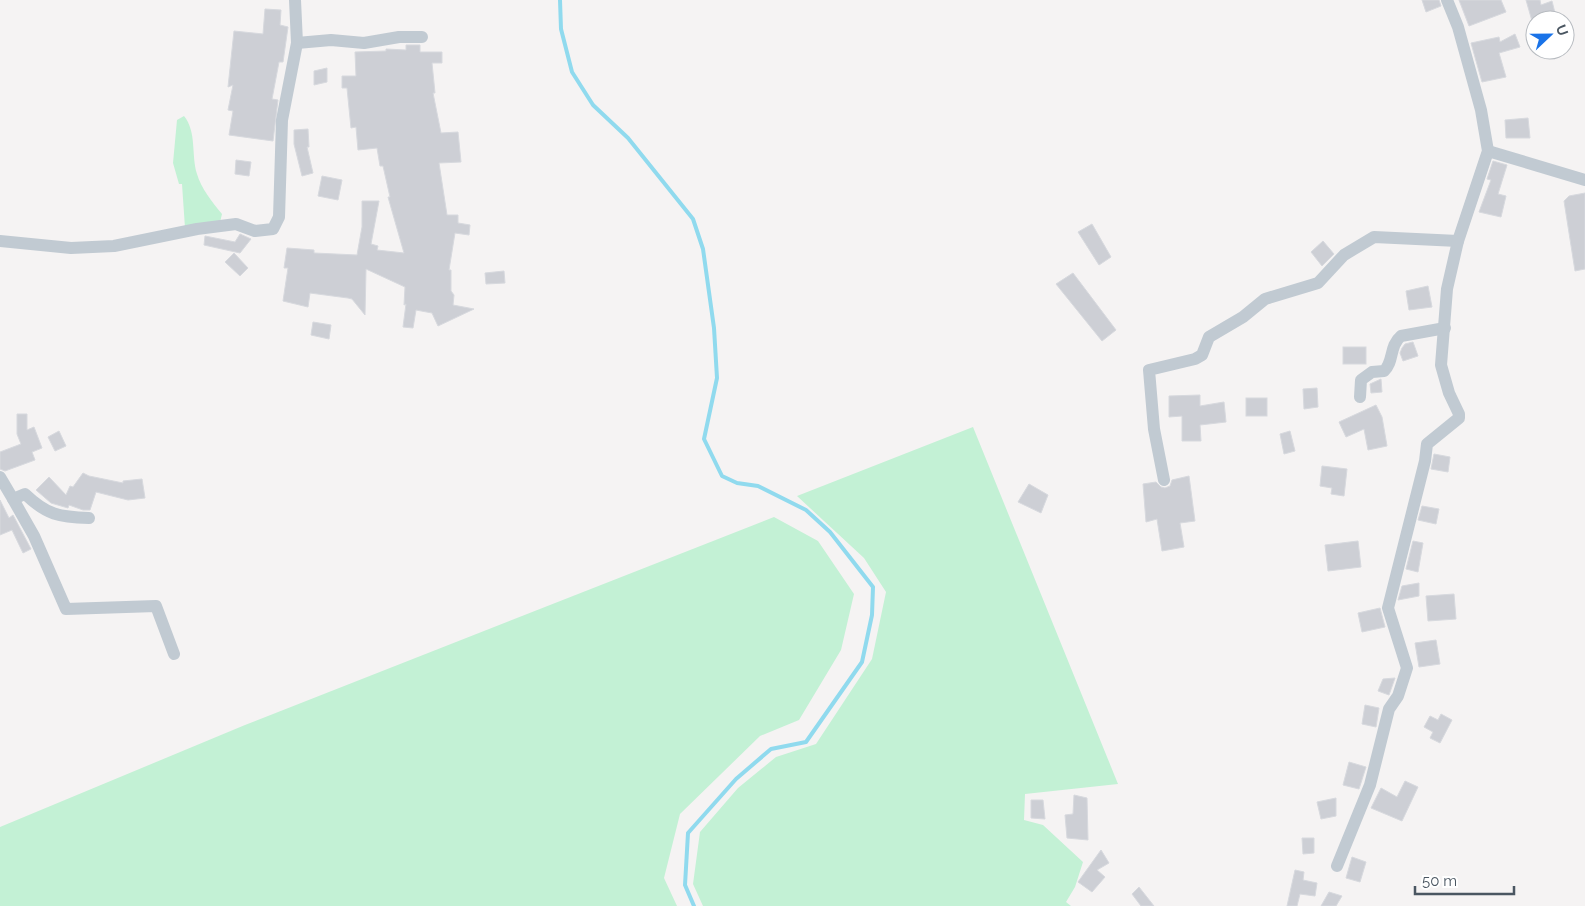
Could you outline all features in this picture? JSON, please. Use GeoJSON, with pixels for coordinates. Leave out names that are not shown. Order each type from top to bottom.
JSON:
{"type":"FeatureCollection","features":[{"type":"Feature","properties":{"kind":"street"},"geometry":{"type":"LineString","coordinates":[[0,241],[71,248],[99,247],[236,224],[255,231],[273,228],[279,217],[282,120],[297,43],[295,0]]}},
{"type":"Feature","properties":{"kind":"street"},"geometry":{"type":"LineString","coordinates":[[1337,866],[1370,785],[1389,709],[1398,696],[1407,668],[1388,608],[1421,480],[1427,444],[1459,418],[1459,414],[1442,376],[1441,365],[1448,289],[1458,241],[1488,151],[1488,139],[1458,27],[1447,0]]}},
{"type":"Feature","properties":{"kind":"street"},"geometry":{"type":"LineString","coordinates":[[297,43],[331,40],[364,43],[399,37],[422,37]]}},
{"type":"Feature","properties":{"kind":"street"},"geometry":{"type":"LineString","coordinates":[[1488,151],[1585,180]]}},
{"type":"Feature","properties":{"kind":"street"},"geometry":{"type":"LineString","coordinates":[[1164,480],[1154,429],[1149,370],[1195,359],[1205,350],[1208,337],[1243,317],[1265,300],[1318,283],[1344,255],[1374,237],[1458,241]]}},
{"type":"Feature","properties":{"kind":"street"},"geometry":{"type":"LineString","coordinates":[[1360,397],[1361,380],[1372,372],[1384,371],[1388,367],[1392,348],[1401,336],[1445,328]]}},
{"type":"Feature","properties":{"kind":"street"},"geometry":{"type":"LineString","coordinates":[[0,477],[34,536],[66,609],[156,606],[174,654]]}},
{"type":"Feature","properties":{"kind":"street"},"geometry":{"type":"LineString","coordinates":[[13,499],[24,494],[42,510],[61,517],[88,518]]}},
{"type":"Feature","properties":{"kind":"green space"},"geometry":{"type":"Polygon","coordinates":[[[184,116],[191,129],[195,167],[199,179],[207,195],[222,214],[219,226],[185,228],[182,184],[179,184],[173,163],[177,120],[184,116]]]}},
{"type":"Feature","properties":{"kind":"green space"},"geometry":{"type":"Polygon","coordinates":[[[973,427],[1118,784],[1025,794],[1024,820],[1043,825],[1083,862],[1075,887],[1066,902],[1071,906],[703,906],[693,884],[700,832],[738,788],[776,757],[816,744],[872,659],[886,592],[864,558],[797,496],[973,427]]]}},
{"type":"Feature","properties":{"kind":"green space"},"geometry":{"type":"Polygon","coordinates":[[[774,517],[818,541],[854,594],[841,650],[799,720],[760,736],[680,814],[664,878],[677,906],[0,906],[0,827],[245,725],[774,517]]]}},
{"type":"Feature","properties":{"kind":"building"},"geometry":{"type":"Polygon","coordinates":[[[1422,0],[1439,0],[1441,6],[1426,12],[1422,0]]]}},
{"type":"Feature","properties":{"kind":"building"},"geometry":{"type":"Polygon","coordinates":[[[1459,0],[1501,0],[1506,12],[1469,26],[1459,0]]]}},
{"type":"Feature","properties":{"kind":"building"},"geometry":{"type":"Polygon","coordinates":[[[1526,0],[1540,0],[1541,5],[1552,1],[1554,10],[1529,10],[1526,0]]]}},
{"type":"Feature","properties":{"kind":"building"},"geometry":{"type":"Polygon","coordinates":[[[265,9],[281,10],[280,25],[288,27],[283,62],[279,62],[272,99],[278,100],[273,141],[229,135],[233,111],[228,110],[233,85],[228,87],[234,31],[263,34],[265,9]]]}},
{"type":"Feature","properties":{"kind":"building"},"geometry":{"type":"Polygon","coordinates":[[[1515,34],[1520,47],[1499,53],[1506,77],[1482,82],[1471,43],[1499,37],[1500,42],[1515,34]]]}},
{"type":"Feature","properties":{"kind":"building"},"geometry":{"type":"Polygon","coordinates":[[[406,45],[420,45],[420,52],[442,52],[442,63],[432,63],[435,93],[433,93],[441,133],[458,132],[461,162],[439,163],[447,215],[458,215],[458,223],[470,225],[469,235],[455,233],[449,270],[451,270],[451,291],[454,295],[453,305],[474,309],[438,326],[432,313],[416,310],[413,328],[403,327],[406,304],[404,305],[405,287],[366,269],[365,315],[352,299],[348,298],[310,293],[308,307],[283,301],[288,268],[284,268],[287,248],[314,250],[314,253],[357,255],[362,227],[362,201],[379,201],[371,244],[378,246],[377,250],[404,253],[388,197],[390,197],[383,166],[380,166],[377,148],[358,150],[356,127],[351,128],[347,88],[342,88],[342,76],[356,76],[355,52],[386,51],[386,49],[406,50],[406,45]]]}},
{"type":"Feature","properties":{"kind":"building"},"geometry":{"type":"Polygon","coordinates":[[[327,68],[327,82],[314,85],[314,71],[327,68]]]}},
{"type":"Feature","properties":{"kind":"building"},"geometry":{"type":"Polygon","coordinates":[[[1528,118],[1530,138],[1506,138],[1505,120],[1528,118]]]}},
{"type":"Feature","properties":{"kind":"building"},"geometry":{"type":"Polygon","coordinates":[[[308,129],[309,147],[307,147],[313,173],[302,176],[294,144],[294,130],[308,129]]]}},
{"type":"Feature","properties":{"kind":"building"},"geometry":{"type":"Polygon","coordinates":[[[236,160],[251,162],[249,176],[235,174],[236,160]]]}},
{"type":"Feature","properties":{"kind":"building"},"geometry":{"type":"Polygon","coordinates":[[[1493,161],[1507,165],[1498,194],[1506,196],[1501,217],[1479,212],[1491,180],[1487,179],[1493,161]]]}},
{"type":"Feature","properties":{"kind":"building"},"geometry":{"type":"Polygon","coordinates":[[[322,176],[342,180],[338,200],[318,196],[322,176]]]}},
{"type":"Feature","properties":{"kind":"building"},"geometry":{"type":"Polygon","coordinates":[[[1585,193],[1585,269],[1575,271],[1564,201],[1569,196],[1585,193]]]}},
{"type":"Feature","properties":{"kind":"building"},"geometry":{"type":"Polygon","coordinates":[[[1092,224],[1111,257],[1099,265],[1078,232],[1092,224]]]}},
{"type":"Feature","properties":{"kind":"building"},"geometry":{"type":"Polygon","coordinates":[[[240,234],[251,239],[240,253],[204,245],[205,236],[235,242],[240,234]]]}},
{"type":"Feature","properties":{"kind":"building"},"geometry":{"type":"Polygon","coordinates":[[[1323,241],[1334,254],[1322,266],[1311,252],[1323,241]]]}},
{"type":"Feature","properties":{"kind":"building"},"geometry":{"type":"Polygon","coordinates":[[[234,253],[248,268],[240,276],[225,262],[234,253]]]}},
{"type":"Feature","properties":{"kind":"building"},"geometry":{"type":"Polygon","coordinates":[[[504,271],[505,283],[486,284],[485,273],[504,271]]]}},
{"type":"Feature","properties":{"kind":"building"},"geometry":{"type":"Polygon","coordinates":[[[1073,273],[1116,330],[1102,341],[1056,284],[1073,273]]]}},
{"type":"Feature","properties":{"kind":"building"},"geometry":{"type":"Polygon","coordinates":[[[1428,286],[1432,307],[1409,310],[1406,291],[1428,286]]]}},
{"type":"Feature","properties":{"kind":"building"},"geometry":{"type":"Polygon","coordinates":[[[313,322],[331,325],[329,339],[311,335],[313,322]]]}},
{"type":"Feature","properties":{"kind":"building"},"geometry":{"type":"Polygon","coordinates":[[[1413,342],[1418,356],[1403,361],[1400,353],[1402,348],[1405,344],[1413,342]]]}},
{"type":"Feature","properties":{"kind":"building"},"geometry":{"type":"Polygon","coordinates":[[[1343,347],[1366,347],[1366,364],[1343,364],[1343,347]]]}},
{"type":"Feature","properties":{"kind":"building"},"geometry":{"type":"Polygon","coordinates":[[[1381,379],[1382,392],[1371,393],[1370,384],[1381,379]]]}},
{"type":"Feature","properties":{"kind":"building"},"geometry":{"type":"Polygon","coordinates":[[[1317,388],[1318,407],[1304,409],[1303,389],[1317,388]]]}},
{"type":"Feature","properties":{"kind":"building"},"geometry":{"type":"Polygon","coordinates":[[[1200,395],[1200,406],[1224,402],[1226,422],[1200,425],[1201,441],[1182,441],[1182,416],[1169,417],[1169,396],[1200,395]]]}},
{"type":"Feature","properties":{"kind":"building"},"geometry":{"type":"Polygon","coordinates":[[[1246,398],[1267,398],[1267,416],[1246,416],[1246,398]]]}},
{"type":"Feature","properties":{"kind":"building"},"geometry":{"type":"Polygon","coordinates":[[[1376,405],[1382,417],[1387,446],[1368,450],[1364,429],[1346,437],[1339,422],[1376,405]]]}},
{"type":"Feature","properties":{"kind":"building"},"geometry":{"type":"Polygon","coordinates":[[[17,414],[27,414],[27,430],[34,427],[42,448],[32,452],[35,460],[5,471],[0,469],[0,452],[21,444],[17,434],[17,414]]]}},
{"type":"Feature","properties":{"kind":"building"},"geometry":{"type":"Polygon","coordinates":[[[59,431],[66,446],[55,451],[48,437],[59,431]]]}},
{"type":"Feature","properties":{"kind":"building"},"geometry":{"type":"Polygon","coordinates":[[[1290,431],[1295,451],[1284,454],[1280,434],[1290,431]]]}},
{"type":"Feature","properties":{"kind":"building"},"geometry":{"type":"Polygon","coordinates":[[[1434,454],[1450,457],[1448,472],[1431,469],[1434,454]]]}},
{"type":"Feature","properties":{"kind":"building"},"geometry":{"type":"Polygon","coordinates":[[[1322,466],[1347,469],[1344,496],[1331,494],[1332,488],[1320,486],[1322,466]]]}},
{"type":"Feature","properties":{"kind":"building"},"geometry":{"type":"Polygon","coordinates":[[[83,473],[123,483],[123,481],[142,479],[145,498],[128,500],[96,492],[90,510],[83,510],[69,505],[68,508],[51,503],[36,490],[49,477],[66,495],[70,486],[73,487],[83,473]]]}},
{"type":"Feature","properties":{"kind":"building"},"geometry":{"type":"Polygon","coordinates":[[[1189,476],[1195,521],[1180,523],[1184,547],[1162,551],[1157,519],[1146,522],[1143,484],[1156,482],[1165,488],[1170,486],[1172,480],[1189,476]]]}},
{"type":"Feature","properties":{"kind":"building"},"geometry":{"type":"Polygon","coordinates":[[[1029,484],[1048,495],[1041,513],[1018,502],[1029,484]]]}},
{"type":"Feature","properties":{"kind":"building"},"geometry":{"type":"Polygon","coordinates":[[[0,500],[9,518],[13,515],[31,549],[23,553],[12,530],[0,535],[0,500]]]}},
{"type":"Feature","properties":{"kind":"building"},"geometry":{"type":"Polygon","coordinates":[[[1422,506],[1439,509],[1436,524],[1418,520],[1422,506]]]}},
{"type":"Feature","properties":{"kind":"building"},"geometry":{"type":"Polygon","coordinates":[[[1358,541],[1361,567],[1328,571],[1325,545],[1358,541]]]}},
{"type":"Feature","properties":{"kind":"building"},"geometry":{"type":"Polygon","coordinates":[[[1413,541],[1423,543],[1418,572],[1406,569],[1413,541]]]}},
{"type":"Feature","properties":{"kind":"building"},"geometry":{"type":"Polygon","coordinates":[[[1419,583],[1419,596],[1398,600],[1402,586],[1419,583]]]}},
{"type":"Feature","properties":{"kind":"building"},"geometry":{"type":"Polygon","coordinates":[[[1454,594],[1456,619],[1428,621],[1426,596],[1454,594]]]}},
{"type":"Feature","properties":{"kind":"building"},"geometry":{"type":"Polygon","coordinates":[[[1380,608],[1385,627],[1362,632],[1358,613],[1380,608]]]}},
{"type":"Feature","properties":{"kind":"building"},"geometry":{"type":"Polygon","coordinates":[[[1436,640],[1440,664],[1419,667],[1415,643],[1436,640]]]}},
{"type":"Feature","properties":{"kind":"building"},"geometry":{"type":"Polygon","coordinates":[[[1395,678],[1389,695],[1378,691],[1383,679],[1395,678]]]}},
{"type":"Feature","properties":{"kind":"building"},"geometry":{"type":"Polygon","coordinates":[[[1365,705],[1379,708],[1376,727],[1362,724],[1365,705]]]}},
{"type":"Feature","properties":{"kind":"building"},"geometry":{"type":"Polygon","coordinates":[[[1441,714],[1452,720],[1440,743],[1430,738],[1433,732],[1424,727],[1430,716],[1438,720],[1441,714]]]}},
{"type":"Feature","properties":{"kind":"building"},"geometry":{"type":"Polygon","coordinates":[[[1349,762],[1366,767],[1359,789],[1343,785],[1349,762]]]}},
{"type":"Feature","properties":{"kind":"building"},"geometry":{"type":"Polygon","coordinates":[[[1405,781],[1418,787],[1402,821],[1371,808],[1381,788],[1397,797],[1405,781]]]}},
{"type":"Feature","properties":{"kind":"building"},"geometry":{"type":"Polygon","coordinates":[[[1074,795],[1087,798],[1088,840],[1067,838],[1065,815],[1073,814],[1074,795]]]}},
{"type":"Feature","properties":{"kind":"building"},"geometry":{"type":"Polygon","coordinates":[[[1336,798],[1336,816],[1321,819],[1317,802],[1336,798]]]}},
{"type":"Feature","properties":{"kind":"building"},"geometry":{"type":"Polygon","coordinates":[[[1031,800],[1043,800],[1045,819],[1031,818],[1031,800]]]}},
{"type":"Feature","properties":{"kind":"building"},"geometry":{"type":"Polygon","coordinates":[[[1302,838],[1314,838],[1314,853],[1303,854],[1302,838]]]}},
{"type":"Feature","properties":{"kind":"building"},"geometry":{"type":"Polygon","coordinates":[[[1101,850],[1109,863],[1097,870],[1105,877],[1092,892],[1078,882],[1101,850]]]}},
{"type":"Feature","properties":{"kind":"building"},"geometry":{"type":"Polygon","coordinates":[[[1352,857],[1366,862],[1360,882],[1346,878],[1352,857]]]}},
{"type":"Feature","properties":{"kind":"building"},"geometry":{"type":"Polygon","coordinates":[[[1295,870],[1304,872],[1303,880],[1317,883],[1315,896],[1300,894],[1297,906],[1287,906],[1295,870]]]}},
{"type":"Feature","properties":{"kind":"building"},"geometry":{"type":"Polygon","coordinates":[[[1139,887],[1154,906],[1141,906],[1132,894],[1139,887]]]}},
{"type":"Feature","properties":{"kind":"building"},"geometry":{"type":"Polygon","coordinates":[[[1329,892],[1342,896],[1336,906],[1321,906],[1329,892]]]}},
{"type":"Feature","properties":{"kind":"waterway"},"geometry":{"type":"LineString","coordinates":[[560,0],[561,29],[572,72],[593,105],[628,138],[693,219],[703,249],[714,328],[717,378],[704,439],[722,476],[737,483],[758,486],[806,510],[830,532],[873,587],[872,615],[862,662],[806,742],[771,749],[736,779],[688,833],[685,885],[694,906]]}}]}
